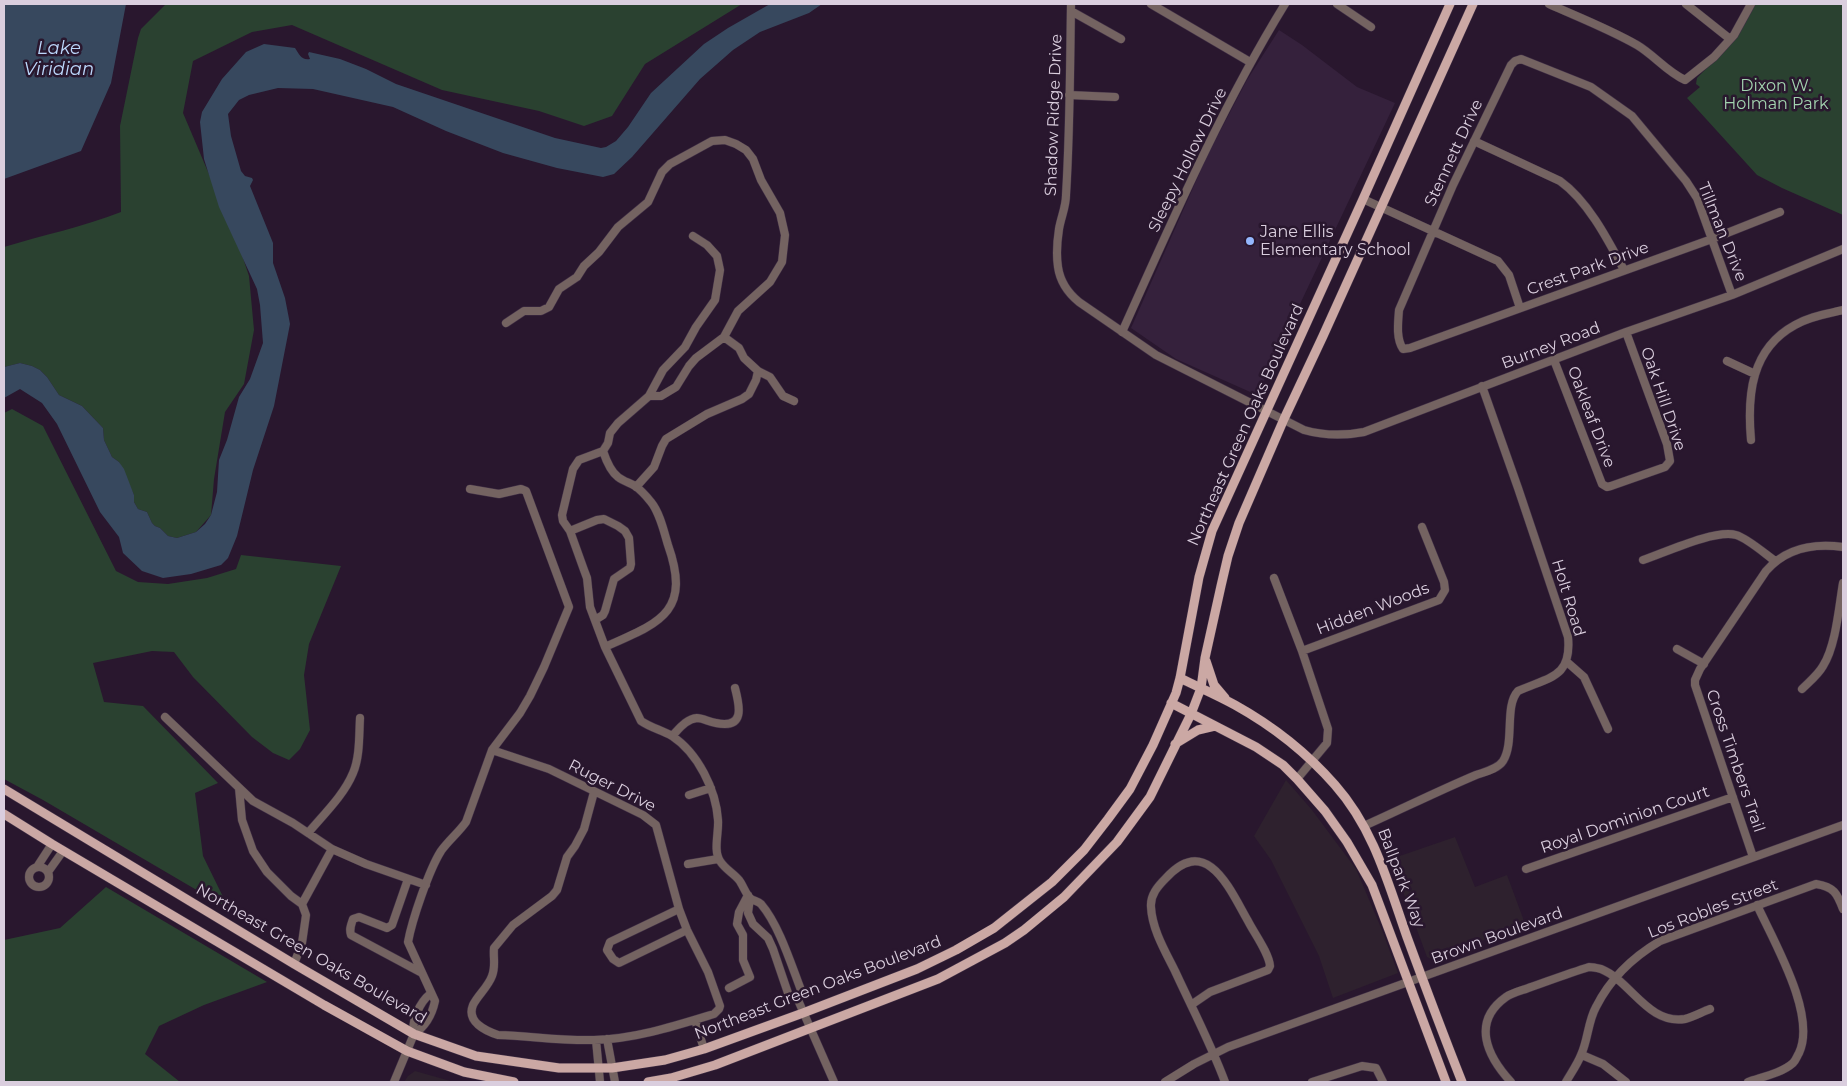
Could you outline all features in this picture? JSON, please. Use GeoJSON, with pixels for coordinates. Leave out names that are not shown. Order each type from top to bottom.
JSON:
{"type":"FeatureCollection","features":[{"type":"Feature","properties":{"kind":"main road","name":"Northeast Green Oaks Boulevard"},"geometry":{"type":"LineString","coordinates":[[4,789],[414,1034],[476,1056],[559,1068],[612,1068],[665,1060],[704,1049],[803,1013],[918,969],[956,950],[994,928],[1052,882],[1084,850],[1130,789],[1153,745],[1180,678],[1199,577],[1212,531],[1450,4]]}},
{"type":"Feature","properties":{"kind":"main road","name":"Northeast Green Oaks Boulevard"},"geometry":{"type":"LineString","coordinates":[[648,1082],[672,1080],[715,1065],[938,979],[1005,944],[1024,930],[1064,897],[1117,842],[1150,797],[1174,744],[1191,714],[1201,688],[1205,658],[1228,556],[1239,524],[1284,419],[1473,4]]}},
{"type":"Feature","properties":{"kind":"main road"},"geometry":{"type":"LineString","coordinates":[[1205,658],[1214,685],[1226,701]]}},
{"type":"Feature","properties":{"kind":"main road","name":"Ballpark Way"},"geometry":{"type":"LineString","coordinates":[[1180,678],[1258,718],[1312,761],[1335,784],[1374,844],[1462,1082]]}},
{"type":"Feature","properties":{"kind":"main road","name":"Ballpark Way"},"geometry":{"type":"LineString","coordinates":[[1171,703],[1261,750],[1283,765],[1297,778],[1331,819],[1366,871],[1446,1082]]}},
{"type":"Feature","properties":{"kind":"main road"},"geometry":{"type":"LineString","coordinates":[[1174,744],[1198,730],[1215,726]]}},
{"type":"Feature","properties":{"kind":"main road"},"geometry":{"type":"LineString","coordinates":[[4,814],[63,851],[324,1005],[407,1051],[464,1072],[514,1082]]}},
{"type":"Feature","properties":{"kind":"street"},"geometry":{"type":"LineString","coordinates":[[1151,4],[1250,62]]}},
{"type":"Feature","properties":{"kind":"street","name":"Sleepy Hollow Drive"},"geometry":{"type":"LineString","coordinates":[[1122,332],[1207,148],[1250,62],[1285,4]]}},
{"type":"Feature","properties":{"kind":"street"},"geometry":{"type":"LineString","coordinates":[[1337,4],[1371,26]]}},
{"type":"Feature","properties":{"kind":"street"},"geometry":{"type":"LineString","coordinates":[[1549,4],[1636,45],[1653,55],[1685,80],[1714,57],[1730,39],[1751,4]]}},
{"type":"Feature","properties":{"kind":"street"},"geometry":{"type":"LineString","coordinates":[[1686,4],[1730,39]]}},
{"type":"Feature","properties":{"kind":"street"},"geometry":{"type":"LineString","coordinates":[[1071,8],[1121,39]]}},
{"type":"Feature","properties":{"kind":"street","name":"Shadow Ridge Drive"},"geometry":{"type":"LineString","coordinates":[[1071,8],[1066,204],[1056,250],[1058,270],[1062,280],[1071,296],[1156,355],[1266,411]]}},
{"type":"Feature","properties":{"kind":"street","name":"Stennett Drive"},"geometry":{"type":"LineString","coordinates":[[1403,349],[1400,345],[1398,326],[1399,310],[1474,141],[1512,65],[1515,61],[1521,60]]}},
{"type":"Feature","properties":{"kind":"street","name":"Tillman Drive"},"geometry":{"type":"LineString","coordinates":[[1521,60],[1591,87],[1632,116],[1686,180],[1697,198],[1732,294]]}},
{"type":"Feature","properties":{"kind":"street"},"geometry":{"type":"LineString","coordinates":[[1069,95],[1115,97]]}},
{"type":"Feature","properties":{"kind":"street"},"geometry":{"type":"LineString","coordinates":[[506,323],[524,311],[541,311],[549,307],[559,289],[577,277],[584,266],[604,246],[614,232],[648,202],[654,193],[662,172],[670,164],[705,144],[725,140],[736,144],[746,150],[753,159],[761,180],[780,213],[785,235],[782,262],[770,282],[738,311],[724,337],[696,358],[689,366],[676,388],[660,396],[649,396]]}},
{"type":"Feature","properties":{"kind":"street"},"geometry":{"type":"LineString","coordinates":[[1474,141],[1569,187],[1608,239],[1624,270]]}},
{"type":"Feature","properties":{"kind":"street"},"geometry":{"type":"LineString","coordinates":[[1363,200],[1498,261],[1509,275],[1520,308]]}},
{"type":"Feature","properties":{"kind":"street","name":"Crest Park Drive"},"geometry":{"type":"LineString","coordinates":[[1403,349],[1712,239],[1780,212]]}},
{"type":"Feature","properties":{"kind":"street"},"geometry":{"type":"LineString","coordinates":[[693,236],[707,245],[718,256],[720,270],[715,300],[696,327],[685,348],[662,370],[649,396],[618,422],[610,433],[608,443],[603,451],[579,460],[572,469],[562,515],[565,526],[570,531],[587,578],[590,606],[605,648],[641,721],[672,736],[691,754],[700,767],[711,788],[716,805],[718,859],[738,879],[749,896],[759,902],[770,917],[801,990],[798,999],[803,1013],[834,1082]]}},
{"type":"Feature","properties":{"kind":"street","name":"Burney Road"},"geometry":{"type":"LineString","coordinates":[[1266,411],[1298,427],[1316,433],[1337,436],[1364,432],[1482,386],[1732,294],[1843,249]]}},
{"type":"Feature","properties":{"kind":"street"},"geometry":{"type":"LineString","coordinates":[[1751,440],[1750,395],[1756,374],[1767,349],[1781,334],[1796,324],[1815,316],[1843,310]]}},
{"type":"Feature","properties":{"kind":"street","name":"Oak Hill Drive"},"geometry":{"type":"LineString","coordinates":[[1602,484],[1607,487],[1620,483],[1665,467],[1669,465],[1670,461],[1667,444],[1626,332]]}},
{"type":"Feature","properties":{"kind":"street"},"geometry":{"type":"LineString","coordinates":[[724,337],[739,348],[744,358],[758,372],[770,377],[783,396],[794,401]]}},
{"type":"Feature","properties":{"kind":"street","name":"Oakleaf Drive"},"geometry":{"type":"LineString","coordinates":[[1554,360],[1602,484]]}},
{"type":"Feature","properties":{"kind":"street"},"geometry":{"type":"LineString","coordinates":[[1727,362],[1756,374]]}},
{"type":"Feature","properties":{"kind":"street"},"geometry":{"type":"LineString","coordinates":[[636,487],[654,467],[666,440],[707,414],[742,399],[749,394],[758,372]]}},
{"type":"Feature","properties":{"kind":"street","name":"Holt Road"},"geometry":{"type":"LineString","coordinates":[[1364,826],[1442,789],[1499,766],[1506,754],[1510,738],[1511,711],[1515,694],[1561,672],[1567,662],[1569,652],[1568,637],[1482,386]]}},
{"type":"Feature","properties":{"kind":"street"},"geometry":{"type":"LineString","coordinates":[[603,451],[608,464],[617,477],[636,487],[653,504],[672,555],[675,592],[667,613],[653,625],[605,648]]}},
{"type":"Feature","properties":{"kind":"street"},"geometry":{"type":"LineString","coordinates":[[394,1082],[414,1034],[424,1028],[433,1010],[435,1001],[434,997],[430,994],[426,980],[408,942],[426,885],[442,850],[466,822],[492,750],[520,713],[530,696],[569,607],[526,491],[521,489],[499,494],[470,489]]}},
{"type":"Feature","properties":{"kind":"street"},"geometry":{"type":"LineString","coordinates":[[570,531],[597,520],[604,520],[625,532],[630,542],[632,564],[630,568],[614,579],[603,616],[595,620]]}},
{"type":"Feature","properties":{"kind":"street","name":"Hidden Woods"},"geometry":{"type":"LineString","coordinates":[[1302,651],[1439,600],[1445,590],[1444,582],[1422,527]]}},
{"type":"Feature","properties":{"kind":"street"},"geometry":{"type":"LineString","coordinates":[[1643,560],[1706,538],[1729,534],[1736,535],[1775,561]]}},
{"type":"Feature","properties":{"kind":"street","name":"Cross Timbers Trail"},"geometry":{"type":"LineString","coordinates":[[1753,857],[1695,685],[1695,680],[1766,570],[1775,561],[1800,548],[1824,545],[1843,547]]}},
{"type":"Feature","properties":{"kind":"street"},"geometry":{"type":"LineString","coordinates":[[1274,578],[1302,651],[1328,730],[1327,743],[1297,778]]}},
{"type":"Feature","properties":{"kind":"street"},"geometry":{"type":"LineString","coordinates":[[1802,689],[1823,667],[1827,659],[1836,626],[1843,583]]}},
{"type":"Feature","properties":{"kind":"street"},"geometry":{"type":"LineString","coordinates":[[1677,649],[1704,664]]}},
{"type":"Feature","properties":{"kind":"street"},"geometry":{"type":"LineString","coordinates":[[1567,662],[1584,676],[1608,729]]}},
{"type":"Feature","properties":{"kind":"street"},"geometry":{"type":"LineString","coordinates":[[672,736],[690,720],[699,718],[722,724],[735,720],[740,710],[735,688]]}},
{"type":"Feature","properties":{"kind":"street"},"geometry":{"type":"LineString","coordinates":[[165,717],[253,801],[332,849],[426,885]]}},
{"type":"Feature","properties":{"kind":"street"},"geometry":{"type":"LineString","coordinates":[[308,833],[341,793],[353,773],[356,762],[360,718]]}},
{"type":"Feature","properties":{"kind":"street","name":"Ruger Drive"},"geometry":{"type":"LineString","coordinates":[[492,750],[549,769],[643,815],[656,825],[678,909],[719,1000],[720,1006],[717,1012],[695,1020]]}},
{"type":"Feature","properties":{"kind":"street"},"geometry":{"type":"LineString","coordinates":[[239,788],[242,820],[252,850],[267,872],[291,896],[302,904],[306,921],[294,964]]}},
{"type":"Feature","properties":{"kind":"street"},"geometry":{"type":"LineString","coordinates":[[689,795],[711,788]]}},
{"type":"Feature","properties":{"kind":"street"},"geometry":{"type":"LineString","coordinates":[[594,792],[584,829],[567,857],[556,890],[552,896],[513,925],[496,943],[492,977],[473,1006],[473,1017],[480,1026],[498,1035],[572,1040],[596,1040],[644,1034],[695,1020],[704,1049]]}},
{"type":"Feature","properties":{"kind":"street","name":"Royal Dominion Court"},"geometry":{"type":"LineString","coordinates":[[1526,869],[1733,796]]}},
{"type":"Feature","properties":{"kind":"street","name":"Brown Boulevard"},"geometry":{"type":"LineString","coordinates":[[1165,1082],[1214,1053],[1843,825]]}},
{"type":"Feature","properties":{"kind":"street"},"geometry":{"type":"LineString","coordinates":[[37,867],[43,868],[48,872],[49,879],[46,884],[40,886],[34,885],[29,875],[37,867],[52,844]]}},
{"type":"Feature","properties":{"kind":"street"},"geometry":{"type":"LineString","coordinates":[[302,904],[332,849]]}},
{"type":"Feature","properties":{"kind":"street"},"geometry":{"type":"LineString","coordinates":[[48,872],[63,851]]}},
{"type":"Feature","properties":{"kind":"street"},"geometry":{"type":"LineString","coordinates":[[688,864],[718,859]]}},
{"type":"Feature","properties":{"kind":"street"},"geometry":{"type":"LineString","coordinates":[[1191,1005],[1224,986],[1268,970],[1270,966],[1263,949],[1222,876],[1205,862],[1188,863],[1173,870],[1151,898],[1151,908],[1159,937],[1191,1005],[1214,1053],[1225,1082]]}},
{"type":"Feature","properties":{"kind":"street"},"geometry":{"type":"LineString","coordinates":[[408,879],[392,925],[387,928],[360,917],[353,919],[350,932],[351,935],[423,973]]}},
{"type":"Feature","properties":{"kind":"street","name":"Los Robles Street"},"geometry":{"type":"LineString","coordinates":[[1566,1082],[1582,1055],[1595,1008],[1615,978],[1634,958],[1660,941],[1816,884],[1828,886],[1838,896],[1843,909]]}},
{"type":"Feature","properties":{"kind":"street"},"geometry":{"type":"LineString","coordinates":[[749,896],[748,913],[753,924],[768,938],[774,949],[789,996],[798,999]]}},
{"type":"Feature","properties":{"kind":"street"},"geometry":{"type":"LineString","coordinates":[[729,988],[750,978],[744,960],[743,935],[737,924],[739,912],[749,896]]}},
{"type":"Feature","properties":{"kind":"street"},"geometry":{"type":"LineString","coordinates":[[1748,1082],[1778,1071],[1794,1062],[1803,1043],[1804,1018],[1800,1004],[1757,905]]}},
{"type":"Feature","properties":{"kind":"street"},"geometry":{"type":"LineString","coordinates":[[678,909],[610,942],[607,950],[612,959],[619,963],[687,930]]}},
{"type":"Feature","properties":{"kind":"street"},"geometry":{"type":"LineString","coordinates":[[1511,1082],[1496,1064],[1488,1048],[1485,1032],[1488,1019],[1496,1007],[1508,996],[1590,967],[1601,969],[1615,978],[1650,1009],[1665,1018],[1684,1019],[1710,1009]]}},
{"type":"Feature","properties":{"kind":"street"},"geometry":{"type":"LineString","coordinates":[[414,1034],[412,1027],[424,1000],[430,994]]}},
{"type":"Feature","properties":{"kind":"street"},"geometry":{"type":"LineString","coordinates":[[607,1039],[615,1082]]}},
{"type":"Feature","properties":{"kind":"street"},"geometry":{"type":"LineString","coordinates":[[596,1040],[600,1082]]}},
{"type":"Feature","properties":{"kind":"street"},"geometry":{"type":"LineString","coordinates":[[1582,1055],[1603,1064],[1626,1082]]}},
{"type":"Feature","properties":{"kind":"street"},"geometry":{"type":"LineString","coordinates":[[1312,1082],[1362,1066],[1376,1068],[1383,1082]]}},
{"type":"Feature","properties":{"kind":"shaded area","name":"Jane Ellis Elementary School"},"geometry":{"type":"Polygon","coordinates":[[[1279,30],[1357,87],[1395,103],[1257,395],[1176,359],[1131,328],[1208,154],[1247,80],[1279,30]]]}},
{"type":"Feature","properties":{"kind":"shaded area"},"geometry":{"type":"Polygon","coordinates":[[[1286,780],[1312,810],[1356,869],[1398,973],[1333,998],[1319,956],[1271,860],[1254,836],[1286,780]]]}},
{"type":"Feature","properties":{"kind":"shaded area"},"geometry":{"type":"Polygon","coordinates":[[[1455,837],[1475,887],[1507,875],[1527,929],[1498,935],[1431,959],[1427,957],[1391,859],[1455,837]]]}},
{"type":"Feature","properties":{"kind":"shaded area"},"geometry":{"type":"Polygon","coordinates":[[[415,1071],[454,1082],[404,1082],[415,1071]]]}},
{"type":"Feature","properties":{"kind":"green space"},"geometry":{"type":"Polygon","coordinates":[[[166,4],[742,4],[645,64],[612,116],[584,126],[539,111],[442,90],[292,25],[252,32],[193,61],[183,113],[237,240],[249,276],[254,330],[244,384],[225,412],[214,479],[211,515],[196,532],[177,538],[168,536],[152,523],[147,512],[138,509],[134,502],[134,495],[119,462],[112,457],[104,440],[103,428],[82,406],[59,395],[47,377],[40,370],[32,366],[20,363],[4,367],[4,247],[78,227],[121,212],[120,126],[138,38],[141,29],[166,4]]]}},
{"type":"Feature","properties":{"kind":"green space","name":"Dixon W. Holman Park"},"geometry":{"type":"Polygon","coordinates":[[[1755,4],[1843,4],[1843,215],[1757,175],[1687,98],[1700,87],[1696,84],[1697,78],[1738,36],[1755,4]]]}},
{"type":"Feature","properties":{"kind":"green space"},"geometry":{"type":"Polygon","coordinates":[[[12,409],[43,426],[116,571],[138,582],[168,584],[207,578],[236,569],[241,555],[341,566],[309,644],[304,675],[310,730],[300,749],[289,760],[273,753],[252,737],[193,677],[174,652],[152,651],[93,663],[104,702],[143,706],[218,783],[195,793],[203,856],[229,909],[4,779],[4,413],[12,409]]]}},
{"type":"Feature","properties":{"kind":"green space"},"geometry":{"type":"Polygon","coordinates":[[[106,887],[267,982],[204,1005],[159,1026],[145,1054],[180,1082],[4,1082],[4,940],[60,928],[106,887]]]}},
{"type":"Feature","properties":{"kind":"water","name":"Lake Viridian"},"geometry":{"type":"Polygon","coordinates":[[[4,4],[126,4],[111,83],[81,151],[4,179],[4,4]]]}},
{"type":"Feature","properties":{"kind":"water"},"geometry":{"type":"Polygon","coordinates":[[[770,4],[822,4],[809,13],[760,32],[733,50],[700,79],[632,157],[614,174],[603,177],[557,168],[503,153],[446,131],[393,107],[313,89],[278,88],[249,95],[239,100],[228,114],[231,136],[241,171],[245,176],[253,180],[250,186],[273,243],[273,263],[285,298],[290,324],[274,406],[253,470],[237,536],[228,558],[221,565],[191,574],[163,578],[142,571],[123,553],[119,537],[100,512],[57,424],[42,403],[20,389],[4,398],[4,367],[20,363],[40,370],[59,395],[82,406],[103,428],[104,440],[112,457],[124,469],[138,509],[147,512],[152,523],[168,536],[177,538],[196,532],[211,515],[217,492],[219,460],[227,440],[239,397],[250,379],[263,343],[257,289],[219,207],[204,159],[200,122],[202,112],[222,79],[246,52],[264,44],[295,48],[305,59],[310,59],[309,52],[340,59],[396,84],[555,138],[601,148],[616,141],[651,93],[704,44],[770,4]]]}},
{"type":"Feature","properties":{"kind":"place","name":"Jane Ellis Elementary School"},"geometry":{"type":"Point","coordinates":[1250,241]}}]}
